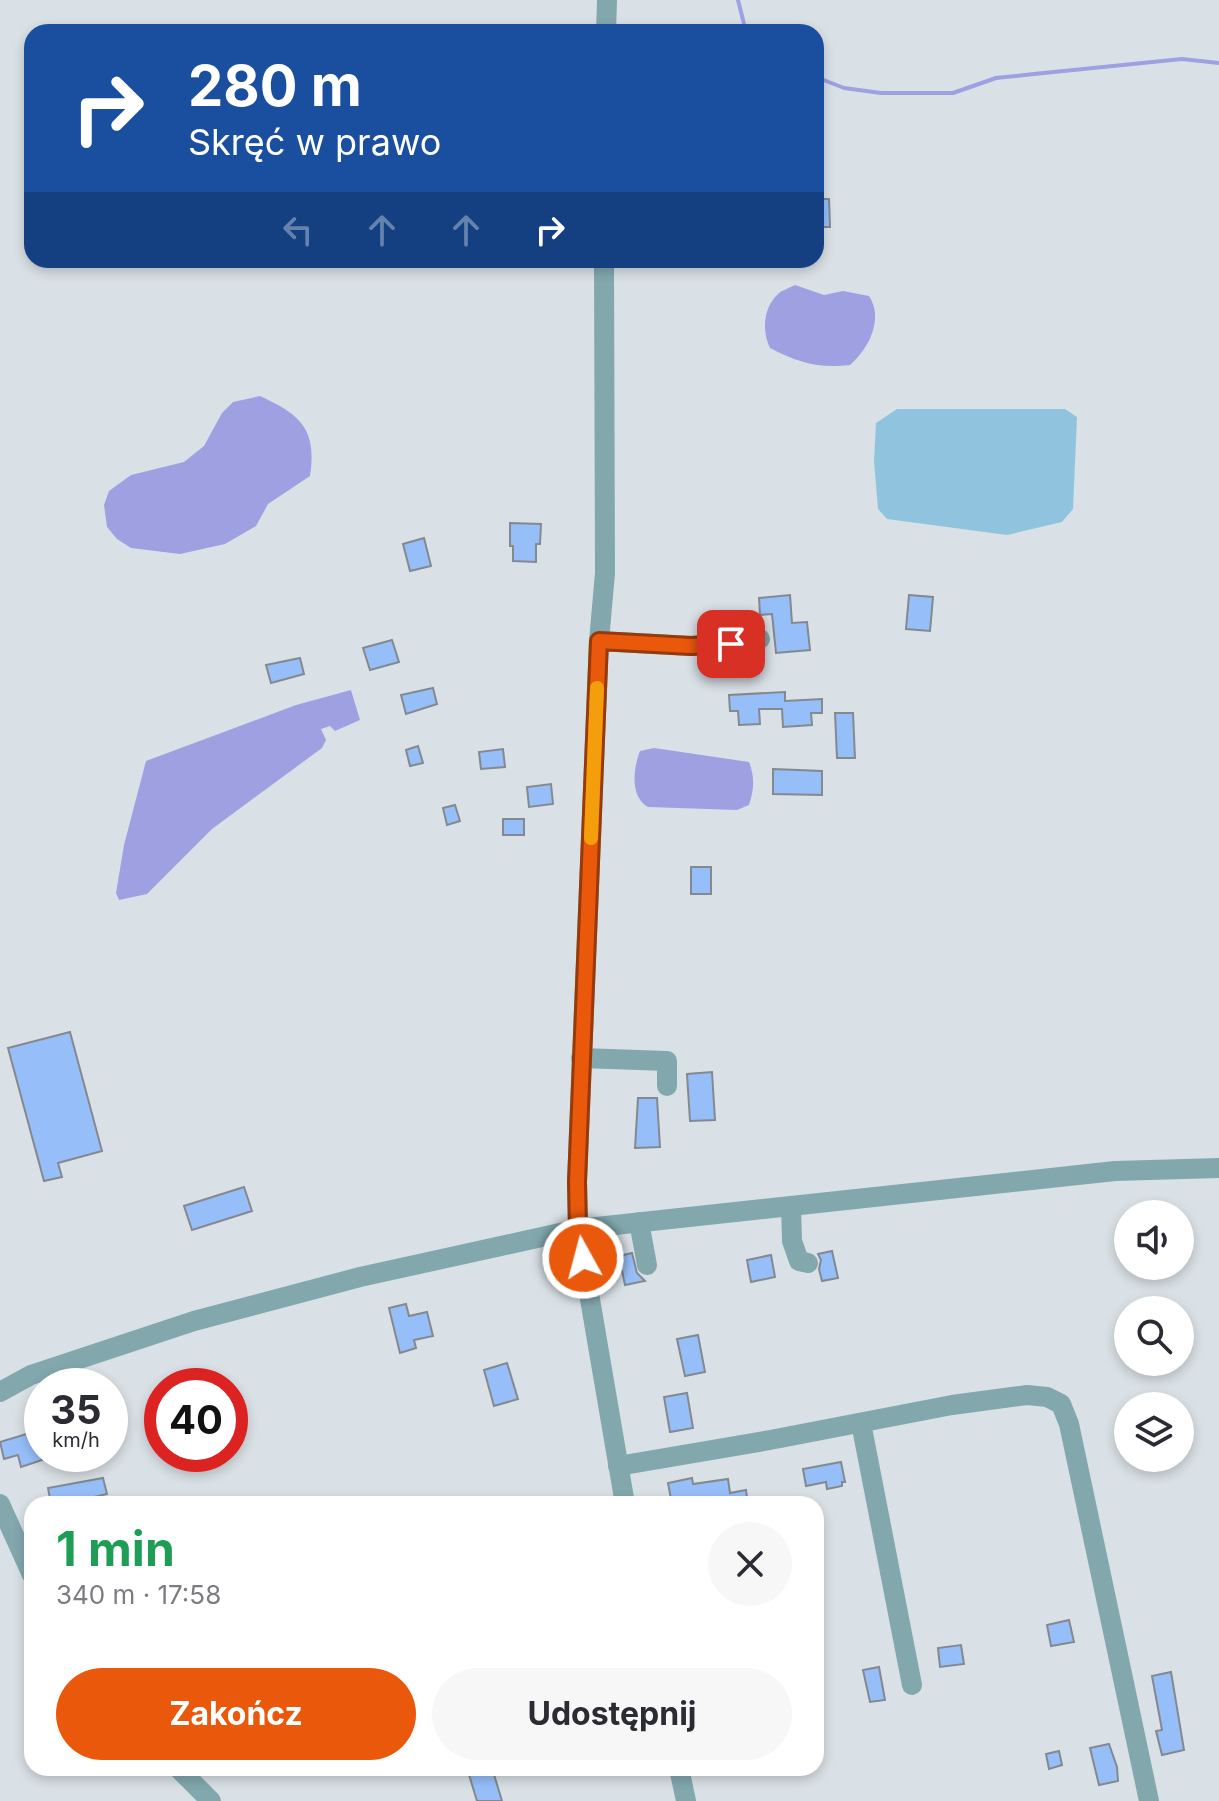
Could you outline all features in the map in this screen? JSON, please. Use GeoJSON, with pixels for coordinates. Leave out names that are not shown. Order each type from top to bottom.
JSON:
{"type":"FeatureCollection","features":[{"type":"Feature","properties":{"kind":"street"},"geometry":{"type":"LineString","coordinates":[[606,24],[607,0]]}},
{"type":"Feature","properties":{"kind":"street"},"geometry":{"type":"LineString","coordinates":[[604,268],[605,573],[599,641],[577,1182],[578,1229],[624,1496]]}},
{"type":"Feature","properties":{"kind":"street"},"geometry":{"type":"LineString","coordinates":[[599,641],[691,646],[760,639]]}},
{"type":"Feature","properties":{"kind":"street"},"geometry":{"type":"LineString","coordinates":[[581,1058],[667,1061],[667,1086]]}},
{"type":"Feature","properties":{"kind":"street"},"geometry":{"type":"LineString","coordinates":[[0,1392],[31,1375],[194,1321],[360,1277],[578,1229],[1115,1171],[1219,1168]]}},
{"type":"Feature","properties":{"kind":"street"},"geometry":{"type":"LineString","coordinates":[[791,1206],[792,1241],[799,1261],[808,1263]]}},
{"type":"Feature","properties":{"kind":"street"},"geometry":{"type":"LineString","coordinates":[[639,1222],[647,1265]]}},
{"type":"Feature","properties":{"kind":"street"},"geometry":{"type":"LineString","coordinates":[[618,1466],[952,1405],[1027,1395],[1047,1397],[1061,1404],[1069,1424],[1149,1801]]}},
{"type":"Feature","properties":{"kind":"street"},"geometry":{"type":"LineString","coordinates":[[861,1423],[912,1685]]}},
{"type":"Feature","properties":{"kind":"street"},"geometry":{"type":"LineString","coordinates":[[0,1504],[24,1557]]}},
{"type":"Feature","properties":{"kind":"street"},"geometry":{"type":"LineString","coordinates":[[186,1776],[211,1801]]}},
{"type":"Feature","properties":{"kind":"street"},"geometry":{"type":"LineString","coordinates":[[681,1776],[686,1801]]}},
{"type":"Feature","properties":{"kind":"shaded area"},"geometry":{"type":"Polygon","coordinates":[[[897,409],[1065,409],[1077,417],[1073,509],[1062,522],[1007,535],[887,519],[878,509],[874,461],[876,423],[897,409]]]}},
{"type":"Feature","properties":{"kind":"water"},"geometry":{"type":"Polygon","coordinates":[[[795,285],[824,295],[843,291],[869,296],[875,323],[863,351],[850,365],[808,363],[770,348],[765,327],[769,306],[780,293],[795,285]]]}},
{"type":"Feature","properties":{"kind":"water"},"geometry":{"type":"Polygon","coordinates":[[[260,396],[286,410],[303,426],[311,446],[310,476],[268,504],[256,526],[225,544],[180,554],[131,548],[117,539],[107,527],[104,505],[109,491],[131,475],[184,462],[204,446],[222,413],[233,402],[260,396]]]}},
{"type":"Feature","properties":{"kind":"water"},"geometry":{"type":"Polygon","coordinates":[[[351,690],[360,720],[335,731],[330,726],[321,729],[326,740],[322,748],[212,829],[147,894],[119,900],[116,893],[124,845],[146,761],[296,705],[351,690]]]}},
{"type":"Feature","properties":{"kind":"water"},"geometry":{"type":"Polygon","coordinates":[[[654,748],[749,762],[753,784],[749,805],[737,810],[648,807],[638,797],[635,774],[640,751],[654,748]]]}},
{"type":"Feature","properties":{"kind":"building"},"geometry":{"type":"Polygon","coordinates":[[[824,199],[829,199],[830,227],[824,227],[824,199]]]}},
{"type":"Feature","properties":{"kind":"building"},"geometry":{"type":"Polygon","coordinates":[[[510,523],[541,524],[536,562],[513,561],[510,523]]]}},
{"type":"Feature","properties":{"kind":"building"},"geometry":{"type":"Polygon","coordinates":[[[424,538],[431,566],[410,571],[403,544],[424,538]]]}},
{"type":"Feature","properties":{"kind":"building"},"geometry":{"type":"Polygon","coordinates":[[[790,595],[792,623],[807,622],[810,650],[776,653],[772,614],[760,615],[759,598],[790,595]]]}},
{"type":"Feature","properties":{"kind":"building"},"geometry":{"type":"Polygon","coordinates":[[[909,595],[933,597],[930,631],[906,629],[909,595]]]}},
{"type":"Feature","properties":{"kind":"building"},"geometry":{"type":"Polygon","coordinates":[[[733,612],[735,629],[714,631],[712,615],[733,612]]]}},
{"type":"Feature","properties":{"kind":"building"},"geometry":{"type":"Polygon","coordinates":[[[392,640],[399,662],[370,670],[363,648],[392,640]]]}},
{"type":"Feature","properties":{"kind":"building"},"geometry":{"type":"Polygon","coordinates":[[[300,658],[304,674],[271,683],[266,665],[300,658]]]}},
{"type":"Feature","properties":{"kind":"building"},"geometry":{"type":"Polygon","coordinates":[[[433,688],[437,704],[406,714],[401,695],[433,688]]]}},
{"type":"Feature","properties":{"kind":"building"},"geometry":{"type":"Polygon","coordinates":[[[785,692],[785,701],[822,699],[822,713],[811,713],[812,725],[783,727],[782,709],[759,709],[760,724],[739,725],[738,711],[730,711],[729,695],[785,692]]]}},
{"type":"Feature","properties":{"kind":"building"},"geometry":{"type":"Polygon","coordinates":[[[835,713],[853,713],[855,758],[837,758],[835,713]]]}},
{"type":"Feature","properties":{"kind":"building"},"geometry":{"type":"Polygon","coordinates":[[[418,746],[423,763],[410,766],[406,750],[418,746]]]}},
{"type":"Feature","properties":{"kind":"building"},"geometry":{"type":"Polygon","coordinates":[[[503,749],[505,767],[481,769],[479,752],[503,749]]]}},
{"type":"Feature","properties":{"kind":"building"},"geometry":{"type":"Polygon","coordinates":[[[773,769],[822,771],[822,795],[773,794],[773,769]]]}},
{"type":"Feature","properties":{"kind":"building"},"geometry":{"type":"Polygon","coordinates":[[[551,784],[553,804],[529,807],[527,787],[551,784]]]}},
{"type":"Feature","properties":{"kind":"building"},"geometry":{"type":"Polygon","coordinates":[[[455,805],[460,821],[447,825],[443,808],[455,805]]]}},
{"type":"Feature","properties":{"kind":"building"},"geometry":{"type":"Polygon","coordinates":[[[503,819],[524,819],[524,835],[503,835],[503,819]]]}},
{"type":"Feature","properties":{"kind":"building"},"geometry":{"type":"Polygon","coordinates":[[[691,867],[711,867],[711,894],[691,894],[691,867]]]}},
{"type":"Feature","properties":{"kind":"building"},"geometry":{"type":"Polygon","coordinates":[[[70,1032],[102,1151],[58,1163],[62,1177],[44,1181],[8,1048],[70,1032]]]}},
{"type":"Feature","properties":{"kind":"building"},"geometry":{"type":"Polygon","coordinates":[[[712,1072],[715,1120],[690,1121],[687,1074],[712,1072]]]}},
{"type":"Feature","properties":{"kind":"building"},"geometry":{"type":"Polygon","coordinates":[[[638,1098],[657,1098],[660,1147],[635,1148],[638,1098]]]}},
{"type":"Feature","properties":{"kind":"building"},"geometry":{"type":"Polygon","coordinates":[[[244,1187],[252,1211],[192,1230],[184,1206],[244,1187]]]}},
{"type":"Feature","properties":{"kind":"building"},"geometry":{"type":"Polygon","coordinates":[[[832,1251],[838,1278],[822,1281],[818,1254],[832,1251]]]}},
{"type":"Feature","properties":{"kind":"building"},"geometry":{"type":"Polygon","coordinates":[[[632,1253],[637,1273],[645,1281],[625,1285],[619,1256],[632,1253]]]}},
{"type":"Feature","properties":{"kind":"building"},"geometry":{"type":"Polygon","coordinates":[[[771,1255],[775,1277],[751,1282],[747,1260],[771,1255]]]}},
{"type":"Feature","properties":{"kind":"building"},"geometry":{"type":"Polygon","coordinates":[[[406,1304],[409,1316],[427,1312],[433,1336],[414,1340],[416,1348],[400,1353],[389,1308],[406,1304]]]}},
{"type":"Feature","properties":{"kind":"building"},"geometry":{"type":"Polygon","coordinates":[[[698,1335],[705,1372],[685,1376],[677,1339],[698,1335]]]}},
{"type":"Feature","properties":{"kind":"building"},"geometry":{"type":"Polygon","coordinates":[[[507,1363],[518,1399],[494,1406],[484,1370],[507,1363]]]}},
{"type":"Feature","properties":{"kind":"building"},"geometry":{"type":"Polygon","coordinates":[[[687,1393],[693,1428],[670,1432],[664,1397],[687,1393]]]}},
{"type":"Feature","properties":{"kind":"building"},"geometry":{"type":"Polygon","coordinates":[[[24,1435],[24,1466],[21,1467],[18,1455],[4,1459],[0,1442],[24,1435]]]}},
{"type":"Feature","properties":{"kind":"building"},"geometry":{"type":"Polygon","coordinates":[[[841,1462],[845,1482],[842,1486],[827,1489],[826,1482],[806,1486],[803,1469],[841,1462]]]}},
{"type":"Feature","properties":{"kind":"building"},"geometry":{"type":"Polygon","coordinates":[[[103,1478],[107,1494],[50,1496],[48,1488],[103,1478]]]}},
{"type":"Feature","properties":{"kind":"building"},"geometry":{"type":"Polygon","coordinates":[[[692,1478],[693,1484],[728,1479],[730,1493],[746,1490],[747,1496],[670,1496],[668,1483],[692,1478]]]}},
{"type":"Feature","properties":{"kind":"building"},"geometry":{"type":"Polygon","coordinates":[[[1069,1620],[1074,1642],[1051,1646],[1047,1625],[1069,1620]]]}},
{"type":"Feature","properties":{"kind":"building"},"geometry":{"type":"Polygon","coordinates":[[[961,1645],[964,1664],[940,1667],[938,1648],[961,1645]]]}},
{"type":"Feature","properties":{"kind":"building"},"geometry":{"type":"Polygon","coordinates":[[[879,1667],[885,1700],[870,1702],[863,1670],[879,1667]]]}},
{"type":"Feature","properties":{"kind":"building"},"geometry":{"type":"Polygon","coordinates":[[[1171,1672],[1184,1750],[1162,1755],[1156,1731],[1162,1730],[1152,1676],[1171,1672]]]}},
{"type":"Feature","properties":{"kind":"building"},"geometry":{"type":"Polygon","coordinates":[[[1109,1744],[1118,1781],[1099,1785],[1090,1748],[1109,1744]]]}},
{"type":"Feature","properties":{"kind":"building"},"geometry":{"type":"Polygon","coordinates":[[[1059,1751],[1062,1765],[1049,1769],[1046,1754],[1059,1751]]]}},
{"type":"Feature","properties":{"kind":"building"},"geometry":{"type":"Polygon","coordinates":[[[469,1776],[494,1776],[502,1801],[477,1801],[469,1776]]]}},
{"type":"Feature","properties":{"kind":"waterway"},"geometry":{"type":"LineString","coordinates":[[738,0],[744,24]]}},
{"type":"Feature","properties":{"kind":"waterway"},"geometry":{"type":"LineString","coordinates":[[824,80],[844,88],[881,93],[953,93],[996,78],[1182,59],[1219,63]]}},
{"type":"Feature","properties":{"kind":"slow traffic"},"geometry":{"type":"LineString","coordinates":[[591,838],[597,688]]}},
{"type":"Feature","properties":{"kind":"route"},"geometry":{"type":"LineString","coordinates":[[583,1258],[578,1229],[577,1182],[599,641],[691,646],[731,644]]}}]}
